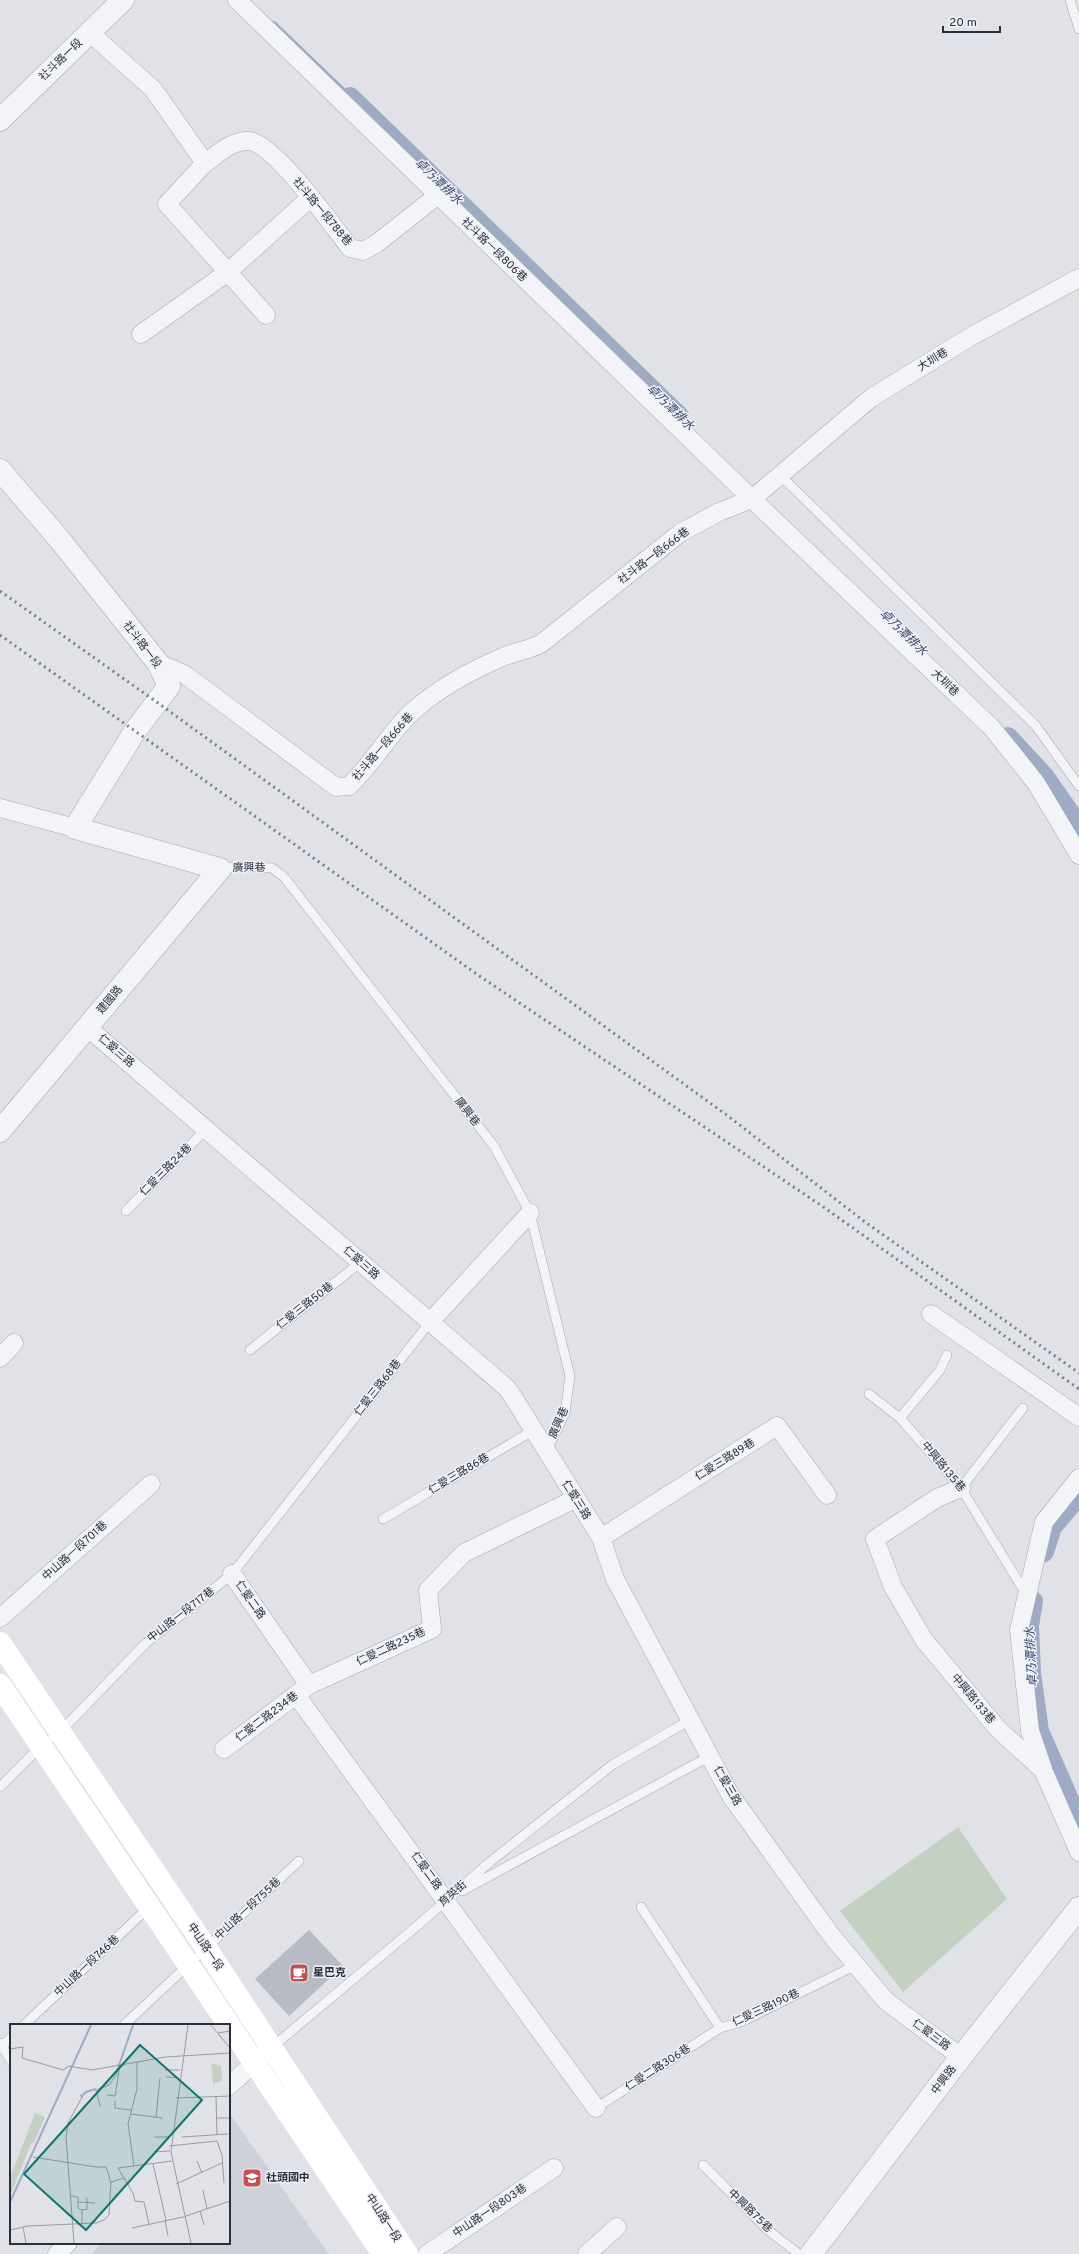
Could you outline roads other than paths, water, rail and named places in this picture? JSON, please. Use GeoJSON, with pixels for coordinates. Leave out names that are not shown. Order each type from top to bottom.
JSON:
{"type":"FeatureCollection","features":[{"type":"Feature","properties":{"kind":"main road","name":"中山路一段"},"geometry":{"type":"LineString","coordinates":[[0,1643],[60,1732],[197,1957],[229,2024]]}},
{"type":"Feature","properties":{"kind":"main road","name":"中山路一段"},"geometry":{"type":"LineString","coordinates":[[0,1685],[149,1907],[197,1957],[271,2048],[406,2254]]}},
{"type":"Feature","properties":{"kind":"main road","name":"中山路一段"},"geometry":{"type":"LineString","coordinates":[[230,2026],[383,2254]]}},
{"type":"Feature","properties":{"kind":"street","name":"社斗路一段"},"geometry":{"type":"LineString","coordinates":[[0,120],[123,0]]}},
{"type":"Feature","properties":{"kind":"street","name":"社斗路一段806巷"},"geometry":{"type":"LineString","coordinates":[[237,0],[752,499]]}},
{"type":"Feature","properties":{"kind":"street"},"geometry":{"type":"LineString","coordinates":[[89,32],[153,89],[205,163]]}},
{"type":"Feature","properties":{"kind":"street","name":"社斗路一段788巷"},"geometry":{"type":"LineString","coordinates":[[266,315],[167,204],[205,163],[232,144],[249,141],[262,148],[283,165],[350,248],[363,251],[376,244],[438,195]]}},
{"type":"Feature","properties":{"kind":"street"},"geometry":{"type":"LineString","coordinates":[[141,334],[228,272],[310,198]]}},
{"type":"Feature","properties":{"kind":"street","name":"大圳巷"},"geometry":{"type":"LineString","coordinates":[[1079,278],[970,338],[871,398],[752,499],[992,728],[1036,784],[1079,855]]}},
{"type":"Feature","properties":{"kind":"street","name":"社斗路一段"},"geometry":{"type":"LineString","coordinates":[[0,470],[60,540],[158,663],[170,686],[136,731],[75,828]]}},
{"type":"Feature","properties":{"kind":"street","name":"社斗路一段666巷"},"geometry":{"type":"LineString","coordinates":[[158,663],[184,674],[336,787],[349,786],[413,712],[446,686],[460,677],[506,656],[531,649],[542,643],[680,533],[719,512],[752,499]]}},
{"type":"Feature","properties":{"kind":"street"},"geometry":{"type":"LineString","coordinates":[[0,808],[220,869]]}},
{"type":"Feature","properties":{"kind":"street","name":"建國路"},"geometry":{"type":"LineString","coordinates":[[0,1131],[220,869]]}},
{"type":"Feature","properties":{"kind":"street","name":"仁愛三路"},"geometry":{"type":"LineString","coordinates":[[87,1027],[508,1389],[547,1450],[575,1499],[601,1538],[615,1580],[731,1796],[831,1935],[886,2001],[961,2057]]}},
{"type":"Feature","properties":{"kind":"street"},"geometry":{"type":"LineString","coordinates":[[430,1322],[530,1213]]}},
{"type":"Feature","properties":{"kind":"street"},"geometry":{"type":"LineString","coordinates":[[931,1314],[1079,1417]]}},
{"type":"Feature","properties":{"kind":"street"},"geometry":{"type":"LineString","coordinates":[[0,1358],[14,1343]]}},
{"type":"Feature","properties":{"kind":"street","name":"仁愛三路89巷"},"geometry":{"type":"LineString","coordinates":[[601,1538],[777,1426],[827,1494]]}},
{"type":"Feature","properties":{"kind":"street"},"geometry":{"type":"LineString","coordinates":[[1043,1770],[1030,1731],[1019,1630],[1026,1594],[1044,1522],[1079,1478]]}},
{"type":"Feature","properties":{"kind":"street","name":"中山路一段701巷"},"geometry":{"type":"LineString","coordinates":[[0,1618],[151,1484]]}},
{"type":"Feature","properties":{"kind":"street","name":"中興路133巷"},"geometry":{"type":"LineString","coordinates":[[961,1488],[937,1498],[875,1539],[892,1587],[924,1640],[998,1729],[1043,1770],[1079,1852]]}},
{"type":"Feature","properties":{"kind":"street","name":"仁愛二路235巷"},"geometry":{"type":"LineString","coordinates":[[303,1690],[432,1629],[428,1590],[464,1552],[575,1499]]}},
{"type":"Feature","properties":{"kind":"street","name":"仁愛二路"},"geometry":{"type":"LineString","coordinates":[[232,1574],[303,1690],[446,1900],[596,2108]]}},
{"type":"Feature","properties":{"kind":"street","name":"仁愛二路234巷"},"geometry":{"type":"LineString","coordinates":[[224,1749],[303,1690]]}},
{"type":"Feature","properties":{"kind":"street","name":"中興路"},"geometry":{"type":"LineString","coordinates":[[811,2254],[961,2057],[1079,1908]]}},
{"type":"Feature","properties":{"kind":"street","name":"育英街"},"geometry":{"type":"LineString","coordinates":[[230,2085],[271,2048]]}},
{"type":"Feature","properties":{"kind":"street","name":"中山路一段803巷"},"geometry":{"type":"LineString","coordinates":[[427,2254],[554,2168]]}},
{"type":"Feature","properties":{"kind":"street"},"geometry":{"type":"LineString","coordinates":[[587,2254],[617,2227]]}},
{"type":"Feature","properties":{"kind":"street"},"geometry":{"type":"LineString","coordinates":[[57,2254],[67,2244]]}},
{"type":"Feature","properties":{"kind":"lane"},"geometry":{"type":"LineString","coordinates":[[1070,0],[1079,29]]}},
{"type":"Feature","properties":{"kind":"lane"},"geometry":{"type":"LineString","coordinates":[[774,479],[1036,726],[1079,786]]}},
{"type":"Feature","properties":{"kind":"lane","name":"廣興巷"},"geometry":{"type":"LineString","coordinates":[[220,869],[244,866],[272,868],[284,878],[494,1146],[530,1213],[570,1376],[565,1413],[547,1450]]}},
{"type":"Feature","properties":{"kind":"lane","name":"仁愛三路24巷"},"geometry":{"type":"LineString","coordinates":[[126,1211],[206,1129]]}},
{"type":"Feature","properties":{"kind":"lane","name":"仁愛三路50巷"},"geometry":{"type":"LineString","coordinates":[[250,1350],[361,1262]]}},
{"type":"Feature","properties":{"kind":"lane","name":"仁愛三路68巷"},"geometry":{"type":"LineString","coordinates":[[325,1455],[430,1322]]}},
{"type":"Feature","properties":{"kind":"lane"},"geometry":{"type":"LineString","coordinates":[[900,1418],[940,1370],[948,1355]]}},
{"type":"Feature","properties":{"kind":"lane","name":"中興路135巷"},"geometry":{"type":"LineString","coordinates":[[869,1394],[900,1418],[961,1488],[1026,1594]]}},
{"type":"Feature","properties":{"kind":"lane"},"geometry":{"type":"LineString","coordinates":[[961,1488],[1023,1408]]}},
{"type":"Feature","properties":{"kind":"lane","name":"仁愛三路86巷"},"geometry":{"type":"LineString","coordinates":[[384,1519],[534,1430]]}},
{"type":"Feature","properties":{"kind":"lane","name":"中山路一段717巷"},"geometry":{"type":"LineString","coordinates":[[0,1787],[41,1746],[60,1732],[146,1642],[232,1574],[325,1455]]}},
{"type":"Feature","properties":{"kind":"lane","name":"育英街"},"geometry":{"type":"LineString","coordinates":[[271,2048],[490,1862],[612,1765],[690,1720]]}},
{"type":"Feature","properties":{"kind":"lane"},"geometry":{"type":"LineString","coordinates":[[446,1900],[710,1756]]}},
{"type":"Feature","properties":{"kind":"lane","name":"中山路一段755巷"},"geometry":{"type":"LineString","coordinates":[[125,2024],[299,1861]]}},
{"type":"Feature","properties":{"kind":"lane","name":"中山路一段746巷"},"geometry":{"type":"LineString","coordinates":[[25,2024],[149,1907]]}},
{"type":"Feature","properties":{"kind":"lane","name":"仁愛三路190巷"},"geometry":{"type":"LineString","coordinates":[[640,1907],[720,2028],[740,2022],[856,1965]]}},
{"type":"Feature","properties":{"kind":"lane","name":"仁愛二路306巷"},"geometry":{"type":"LineString","coordinates":[[596,2108],[720,2028]]}},
{"type":"Feature","properties":{"kind":"lane"},"geometry":{"type":"LineString","coordinates":[[10,2038],[1,2046],[10,2060]]}},
{"type":"Feature","properties":{"kind":"lane","name":"中興路75巷"},"geometry":{"type":"LineString","coordinates":[[703,2165],[769,2231],[799,2254]]}},
{"type":"Feature","properties":{"kind":"waterway","name":"卓乃潭排水"},"geometry":{"type":"LineString","coordinates":[[274,24],[350,97]]}},
{"type":"Feature","properties":{"kind":"waterway","name":"卓乃潭排水"},"geometry":{"type":"LineString","coordinates":[[350,97],[679,416]]}},
{"type":"Feature","properties":{"kind":"waterway","name":"卓乃潭排水"},"geometry":{"type":"LineString","coordinates":[[1008,737],[1044,776],[1079,826]]}},
{"type":"Feature","properties":{"kind":"waterway","name":"卓乃潭排水"},"geometry":{"type":"LineString","coordinates":[[1044,1552],[1052,1527],[1079,1495]]}},
{"type":"Feature","properties":{"kind":"waterway","name":"卓乃潭排水"},"geometry":{"type":"LineString","coordinates":[[1033,1601],[1029,1626],[1031,1673],[1039,1731],[1079,1822]]}},
{"type":"Feature","properties":{"kind":"railway"},"geometry":{"type":"LineString","coordinates":[[0,591],[158,703],[728,1116],[865,1222],[1079,1373]]}},
{"type":"Feature","properties":{"kind":"railway"},"geometry":{"type":"LineString","coordinates":[[0,635],[478,975],[822,1206],[1079,1389]]}},
{"type":"Feature","properties":{"kind":"place","name":"星巴克"},"geometry":{"type":"Point","coordinates":[299,1973]}},
{"type":"Feature","properties":{"kind":"place","name":"社頭國中"},"geometry":{"type":"Point","coordinates":[252,2178]}}]}
